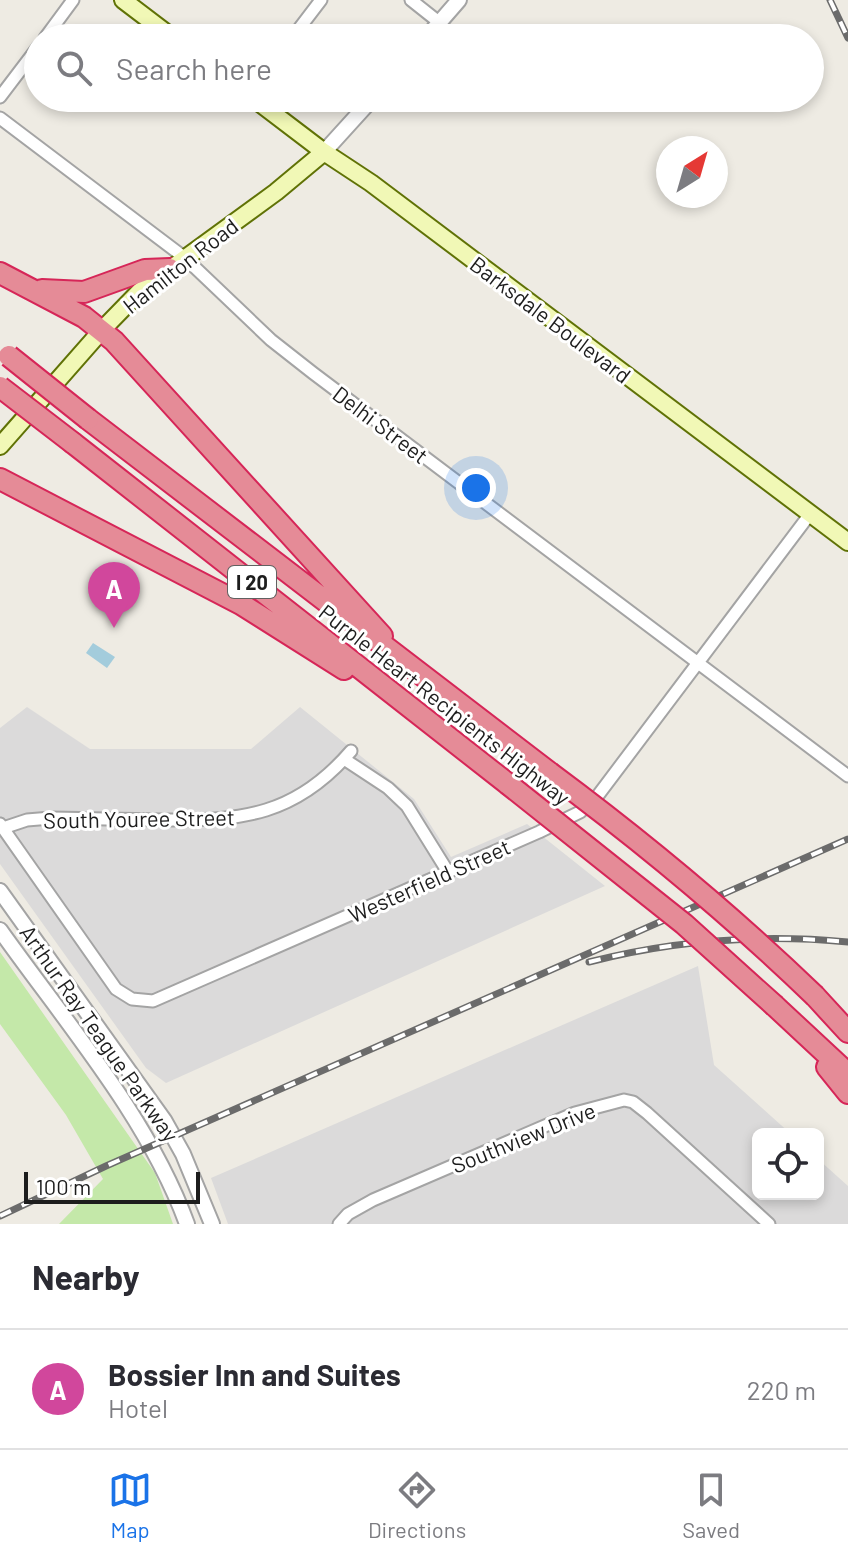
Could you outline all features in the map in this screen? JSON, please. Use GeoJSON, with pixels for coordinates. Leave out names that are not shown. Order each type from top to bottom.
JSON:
{"type":"FeatureCollection","features":[{"type":"Feature","properties":{"kind":"highway"},"geometry":{"type":"LineString","coordinates":[[28,287],[54,292],[84,292],[145,270],[177,263]]}},
{"type":"Feature","properties":{"kind":"highway"},"geometry":{"type":"LineString","coordinates":[[0,273],[76,312],[102,330],[363,612],[404,662]]}},
{"type":"Feature","properties":{"kind":"highway","name":"Purple Heart Recipients Highway"},"geometry":{"type":"LineString","coordinates":[[5,352],[660,858],[764,948],[848,1032]]}},
{"type":"Feature","properties":{"kind":"highway","name":"Purple Heart Recipients Highway"},"geometry":{"type":"LineString","coordinates":[[0,387],[684,924],[848,1074]]}},
{"type":"Feature","properties":{"kind":"highway"},"geometry":{"type":"LineString","coordinates":[[0,479],[241,604],[429,723]]}},
{"type":"Feature","properties":{"kind":"highway"},"geometry":{"type":"LineString","coordinates":[[815,996],[848,1024]]}},
{"type":"Feature","properties":{"kind":"highway"},"geometry":{"type":"LineString","coordinates":[[782,1013],[848,1093]]}},
{"type":"Feature","properties":{"kind":"main road"},"geometry":{"type":"LineString","coordinates":[[123,0],[155,24]]}},
{"type":"Feature","properties":{"kind":"main road","name":"Barksdale Boulevard"},"geometry":{"type":"LineString","coordinates":[[271,112],[324,152],[347,165],[848,542]]}},
{"type":"Feature","properties":{"kind":"main road","name":"Hamilton Road"},"geometry":{"type":"LineString","coordinates":[[0,446],[139,292],[276,192],[324,152]]}},
{"type":"Feature","properties":{"kind":"street"},"geometry":{"type":"LineString","coordinates":[[55,24],[73,0]]}},
{"type":"Feature","properties":{"kind":"street"},"geometry":{"type":"LineString","coordinates":[[303,24],[321,0]]}},
{"type":"Feature","properties":{"kind":"street"},"geometry":{"type":"LineString","coordinates":[[411,0],[440,23],[459,0]]}},
{"type":"Feature","properties":{"kind":"street"},"geometry":{"type":"LineString","coordinates":[[0,97],[24,65]]}},
{"type":"Feature","properties":{"kind":"street","name":"Hamilton Road"},"geometry":{"type":"LineString","coordinates":[[324,152],[360,112]]}},
{"type":"Feature","properties":{"kind":"street","name":"Delhi Street"},"geometry":{"type":"LineString","coordinates":[[0,118],[292,357],[848,776]]}},
{"type":"Feature","properties":{"kind":"street","name":"Westerfield Street"},"geometry":{"type":"LineString","coordinates":[[1,826],[116,989],[138,1001],[159,999],[585,809],[810,514]]}},
{"type":"Feature","properties":{"kind":"street","name":"South Youree Street"},"geometry":{"type":"LineString","coordinates":[[1,826],[42,818],[206,821],[248,816],[273,809],[305,794],[348,755],[403,802],[448,872]]}},
{"type":"Feature","properties":{"kind":"street","name":"Arthur Ray Teague Parkway"},"geometry":{"type":"LineString","coordinates":[[0,891],[164,1120],[183,1154],[212,1224]]}},
{"type":"Feature","properties":{"kind":"street","name":"Arthur Ray Teague Parkway"},"geometry":{"type":"LineString","coordinates":[[0,930],[143,1130],[165,1169],[187,1224]]}},
{"type":"Feature","properties":{"kind":"street","name":"Southview Drive"},"geometry":{"type":"LineString","coordinates":[[339,1224],[348,1214],[373,1200],[513,1138],[575,1113],[624,1100],[633,1102],[647,1113],[769,1224]]}},
{"type":"Feature","properties":{"kind":"shaded area"},"geometry":{"type":"Polygon","coordinates":[[[27,707],[90,749],[251,749],[300,707],[414,799],[451,857],[527,824],[605,886],[166,1083],[146,1068],[0,864],[0,728],[27,707]]]}},
{"type":"Feature","properties":{"kind":"shaded area"},"geometry":{"type":"Polygon","coordinates":[[[698,966],[714,1065],[784,1128],[752,1128],[752,1200],[824,1200],[824,1164],[848,1186],[848,1224],[228,1224],[211,1178],[698,966]]]}},
{"type":"Feature","properties":{"kind":"green space"},"geometry":{"type":"Polygon","coordinates":[[[0,952],[155,1173],[173,1224],[59,1224],[103,1179],[66,1115],[0,1024],[0,952]]]}},
{"type":"Feature","properties":{"kind":"water"},"geometry":{"type":"Polygon","coordinates":[[[93,643],[115,657],[107,668],[86,653],[93,643]]]}},
{"type":"Feature","properties":{"kind":"railway"},"geometry":{"type":"LineString","coordinates":[[830,0],[848,38]]}},
{"type":"Feature","properties":{"kind":"railway"},"geometry":{"type":"LineString","coordinates":[[0,1216],[106,1166],[848,839]]}},
{"type":"Feature","properties":{"kind":"railway"},"geometry":{"type":"LineString","coordinates":[[589,962],[653,948],[718,941],[783,939],[848,942]]}},
{"type":"Feature","properties":{"kind":"place","name":"Bossier Inn and Suites"},"geometry":{"type":"Point","coordinates":[114,628]}}]}
